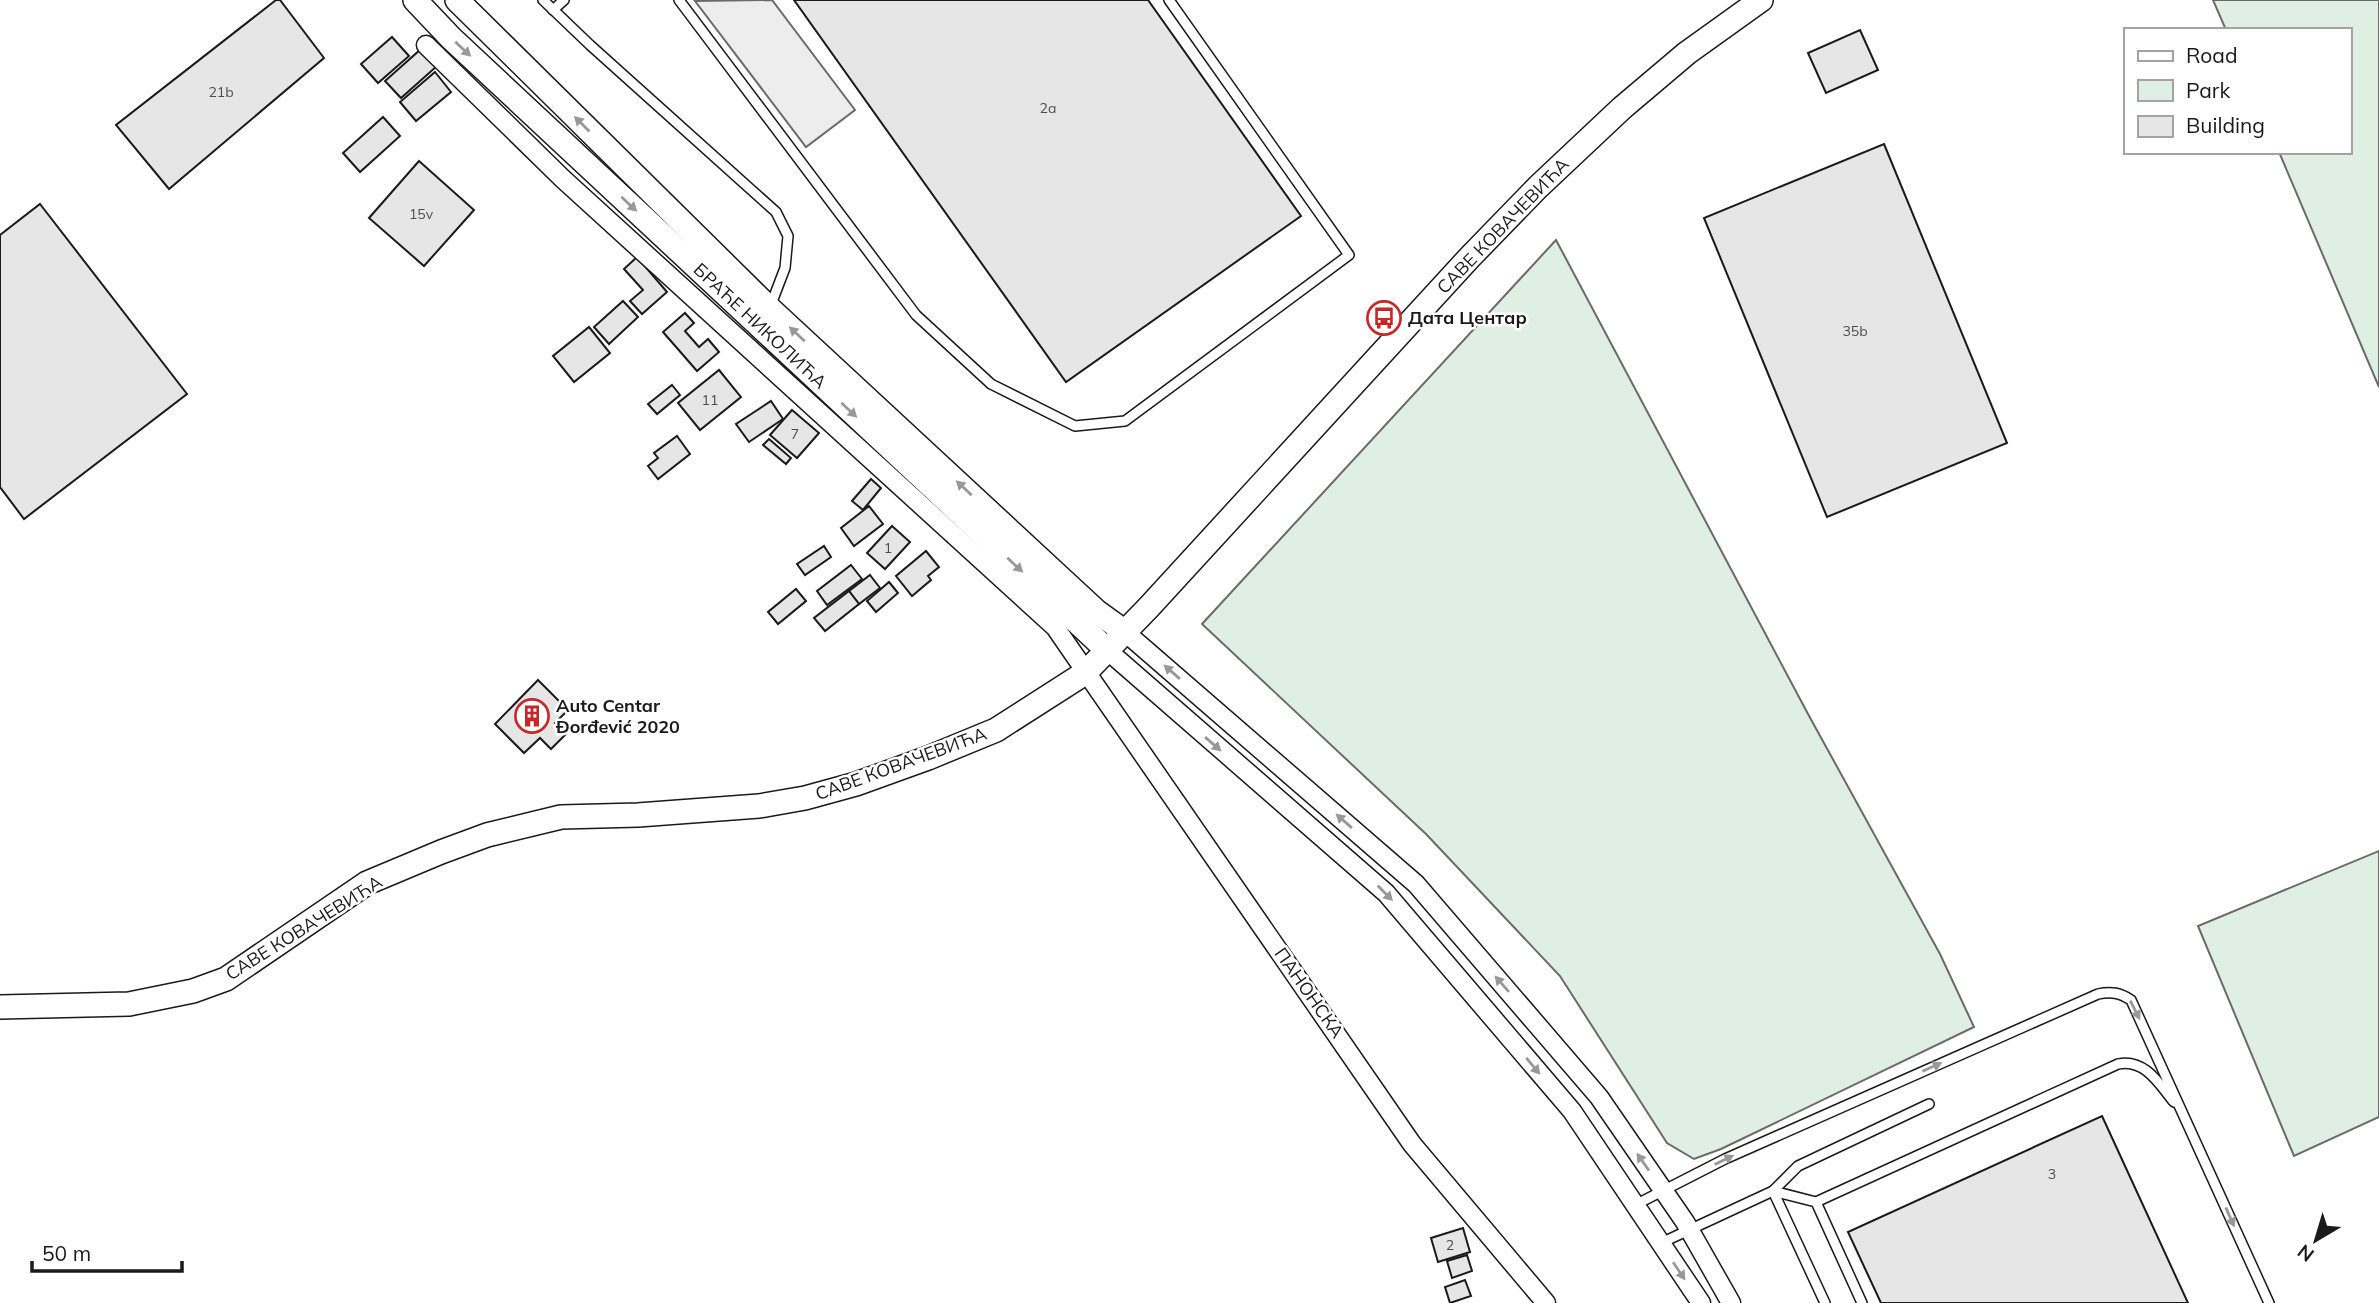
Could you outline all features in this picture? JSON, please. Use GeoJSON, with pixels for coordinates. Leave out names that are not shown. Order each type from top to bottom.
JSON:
{"type":"FeatureCollection","features":[{"type":"Feature","properties":{"kind":"street","name":"БРАЋЕ НИКОЛИЋА"},"geometry":{"type":"LineString","coordinates":[[415,0],[451,38],[1107,650]]}},
{"type":"Feature","properties":{"kind":"street","name":"БРАЋЕ НИКОЛИЋА"},"geometry":{"type":"LineString","coordinates":[[457,0],[770,309],[1096,611],[1125,632]]}},
{"type":"Feature","properties":{"kind":"street","name":"САВЕ КОВАЧЕВИЋА"},"geometry":{"type":"LineString","coordinates":[[0,1007],[129,1004],[192,991],[226,979],[367,883],[486,835],[561,817],[638,815],[759,806],[805,798],[856,784],[996,730],[1085,673],[1538,187],[1622,108],[1688,53],[1761,0]]}},
{"type":"Feature","properties":{"kind":"street","name":"ПАНОНСКА"},"geometry":{"type":"LineString","coordinates":[[426,46],[573,188],[1055,628],[1412,1144],[1546,1303]]}},
{"type":"Feature","properties":{"kind":"street"},"geometry":{"type":"LineString","coordinates":[[1125,632],[1416,884],[1599,1097],[1689,1230],[1731,1303]]}},
{"type":"Feature","properties":{"kind":"street"},"geometry":{"type":"LineString","coordinates":[[1107,650],[1386,893],[1572,1111],[1701,1303]]}},
{"type":"Feature","properties":{"kind":"lane"},"geometry":{"type":"LineString","coordinates":[[543,0],[590,46],[776,212],[788,236],[785,268],[770,309]]}},
{"type":"Feature","properties":{"kind":"lane"},"geometry":{"type":"LineString","coordinates":[[553,10],[564,0]]}},
{"type":"Feature","properties":{"kind":"lane"},"geometry":{"type":"LineString","coordinates":[[679,0],[916,315],[991,384],[1075,426],[1125,421],[1349,255],[1169,0]]}},
{"type":"Feature","properties":{"kind":"lane"},"geometry":{"type":"LineString","coordinates":[[1635,1205],[1737,1154],[2098,994],[2109,992],[2132,1000],[2269,1303]]}},
{"type":"Feature","properties":{"kind":"lane"},"geometry":{"type":"LineString","coordinates":[[1773,1191],[1816,1202],[2126,1062],[2147,1070],[2184,1115]]}},
{"type":"Feature","properties":{"kind":"lane"},"geometry":{"type":"LineString","coordinates":[[1661,1243],[1773,1191],[1798,1166],[1929,1104]]}},
{"type":"Feature","properties":{"kind":"lane"},"geometry":{"type":"LineString","coordinates":[[1773,1191],[1825,1303]]}},
{"type":"Feature","properties":{"kind":"lane"},"geometry":{"type":"LineString","coordinates":[[1816,1202],[1862,1303]]}},
{"type":"Feature","properties":{"kind":"green space"},"geometry":{"type":"Polygon","coordinates":[[[2213,0],[2379,0],[2379,387],[2280,154],[2351,154],[2351,28],[2225,28],[2213,0]]]}},
{"type":"Feature","properties":{"kind":"green space"},"geometry":{"type":"Polygon","coordinates":[[[1556,240],[1808,714],[1940,954],[1974,1027],[1721,1149],[1694,1159],[1667,1143],[1560,976],[1426,834],[1202,624],[1556,240]]]}},
{"type":"Feature","properties":{"kind":"green space"},"geometry":{"type":"Polygon","coordinates":[[[2379,851],[2379,1117],[2294,1156],[2198,926],[2379,851]]]}},
{"type":"Feature","properties":{"kind":"shaded area"},"geometry":{"type":"Polygon","coordinates":[[[772,0],[855,110],[806,147],[695,1],[772,0]]]}},
{"type":"Feature","properties":{"kind":"building"},"geometry":{"type":"Polygon","coordinates":[[[276,0],[280,0],[324,58],[169,189],[116,125],[276,0]]]}},
{"type":"Feature","properties":{"kind":"building"},"geometry":{"type":"Polygon","coordinates":[[[794,0],[1148,0],[1301,216],[1066,382],[794,0]]]}},
{"type":"Feature","properties":{"kind":"building"},"geometry":{"type":"Polygon","coordinates":[[[1860,30],[1878,70],[1826,93],[1808,53],[1860,30]]]}},
{"type":"Feature","properties":{"kind":"building"},"geometry":{"type":"Polygon","coordinates":[[[392,37],[409,56],[378,83],[361,64],[392,37]]]}},
{"type":"Feature","properties":{"kind":"building"},"geometry":{"type":"Polygon","coordinates":[[[421,49],[437,66],[401,98],[385,81],[421,49]]]}},
{"type":"Feature","properties":{"kind":"building"},"geometry":{"type":"Polygon","coordinates":[[[435,72],[451,92],[416,121],[400,102],[435,72]]]}},
{"type":"Feature","properties":{"kind":"building"},"geometry":{"type":"Polygon","coordinates":[[[383,117],[400,136],[360,172],[343,153],[383,117]]]}},
{"type":"Feature","properties":{"kind":"building"},"geometry":{"type":"Polygon","coordinates":[[[1884,144],[2007,443],[1827,517],[1704,218],[1884,144]]]}},
{"type":"Feature","properties":{"kind":"building"},"geometry":{"type":"Polygon","coordinates":[[[419,161],[474,210],[424,266],[369,218],[419,161]]]}},
{"type":"Feature","properties":{"kind":"building"},"geometry":{"type":"Polygon","coordinates":[[[40,204],[187,394],[24,519],[0,487],[0,235],[40,204]]]}},
{"type":"Feature","properties":{"kind":"building"},"geometry":{"type":"Polygon","coordinates":[[[637,257],[667,292],[642,314],[630,301],[643,290],[624,269],[637,257]]]}},
{"type":"Feature","properties":{"kind":"building"},"geometry":{"type":"Polygon","coordinates":[[[623,301],[638,317],[609,344],[594,327],[623,301]]]}},
{"type":"Feature","properties":{"kind":"building"},"geometry":{"type":"Polygon","coordinates":[[[685,313],[694,323],[685,331],[699,347],[708,339],[719,352],[697,371],[663,332],[685,313]]]}},
{"type":"Feature","properties":{"kind":"building"},"geometry":{"type":"Polygon","coordinates":[[[589,327],[610,353],[574,382],[553,356],[589,327]]]}},
{"type":"Feature","properties":{"kind":"building"},"geometry":{"type":"Polygon","coordinates":[[[719,370],[741,397],[700,430],[678,403],[719,370]]]}},
{"type":"Feature","properties":{"kind":"building"},"geometry":{"type":"Polygon","coordinates":[[[672,385],[680,395],[657,414],[648,404],[672,385]]]}},
{"type":"Feature","properties":{"kind":"building"},"geometry":{"type":"Polygon","coordinates":[[[771,401],[783,419],[749,442],[736,424],[771,401]]]}},
{"type":"Feature","properties":{"kind":"building"},"geometry":{"type":"Polygon","coordinates":[[[792,410],[819,433],[797,458],[770,435],[792,410]]]}},
{"type":"Feature","properties":{"kind":"building"},"geometry":{"type":"Polygon","coordinates":[[[677,436],[690,454],[658,479],[648,466],[658,458],[654,453],[677,436]]]}},
{"type":"Feature","properties":{"kind":"building"},"geometry":{"type":"Polygon","coordinates":[[[769,439],[791,458],[786,464],[763,445],[769,439]]]}},
{"type":"Feature","properties":{"kind":"building"},"geometry":{"type":"Polygon","coordinates":[[[871,479],[881,488],[863,510],[852,501],[871,479]]]}},
{"type":"Feature","properties":{"kind":"building"},"geometry":{"type":"Polygon","coordinates":[[[869,506],[883,524],[854,546],[841,528],[869,506]]]}},
{"type":"Feature","properties":{"kind":"building"},"geometry":{"type":"Polygon","coordinates":[[[892,526],[910,542],[885,569],[867,553],[892,526]]]}},
{"type":"Feature","properties":{"kind":"building"},"geometry":{"type":"Polygon","coordinates":[[[824,546],[831,557],[805,575],[797,564],[824,546]]]}},
{"type":"Feature","properties":{"kind":"building"},"geometry":{"type":"Polygon","coordinates":[[[926,551],[939,567],[928,576],[931,580],[912,596],[896,576],[926,551]]]}},
{"type":"Feature","properties":{"kind":"building"},"geometry":{"type":"Polygon","coordinates":[[[851,565],[862,579],[827,605],[817,591],[851,565]]]}},
{"type":"Feature","properties":{"kind":"building"},"geometry":{"type":"Polygon","coordinates":[[[870,575],[880,588],[859,604],[849,591],[870,575]]]}},
{"type":"Feature","properties":{"kind":"building"},"geometry":{"type":"Polygon","coordinates":[[[889,582],[898,593],[876,612],[867,601],[889,582]]]}},
{"type":"Feature","properties":{"kind":"building"},"geometry":{"type":"Polygon","coordinates":[[[796,589],[806,601],[778,624],[768,612],[796,589]]]}},
{"type":"Feature","properties":{"kind":"building"},"geometry":{"type":"Polygon","coordinates":[[[849,591],[859,604],[825,631],[814,618],[849,591]]]}},
{"type":"Feature","properties":{"kind":"building","name":"Auto Centar Đorđević 2020"},"geometry":{"type":"Polygon","coordinates":[[[538,680],[568,710],[555,723],[566,734],[551,749],[540,738],[524,753],[495,724],[538,680]]]}},
{"type":"Feature","properties":{"kind":"building"},"geometry":{"type":"Polygon","coordinates":[[[2102,1116],[2188,1303],[1881,1303],[1848,1232],[2102,1116]]]}},
{"type":"Feature","properties":{"kind":"building"},"geometry":{"type":"Polygon","coordinates":[[[1463,1228],[1470,1252],[1438,1262],[1431,1238],[1463,1228]]]}},
{"type":"Feature","properties":{"kind":"building"},"geometry":{"type":"Polygon","coordinates":[[[1467,1255],[1472,1271],[1452,1278],[1447,1261],[1467,1255]]]}},
{"type":"Feature","properties":{"kind":"building"},"geometry":{"type":"Polygon","coordinates":[[[1465,1280],[1471,1296],[1450,1303],[1445,1287],[1465,1280]]]}},
{"type":"Feature","properties":{"kind":"place","name":"Дата Центар"},"geometry":{"type":"Point","coordinates":[1384,318]}},
{"type":"Feature","properties":{"kind":"place","name":"Auto Centar Đorđević 2020"},"geometry":{"type":"Point","coordinates":[532,716]}}]}
